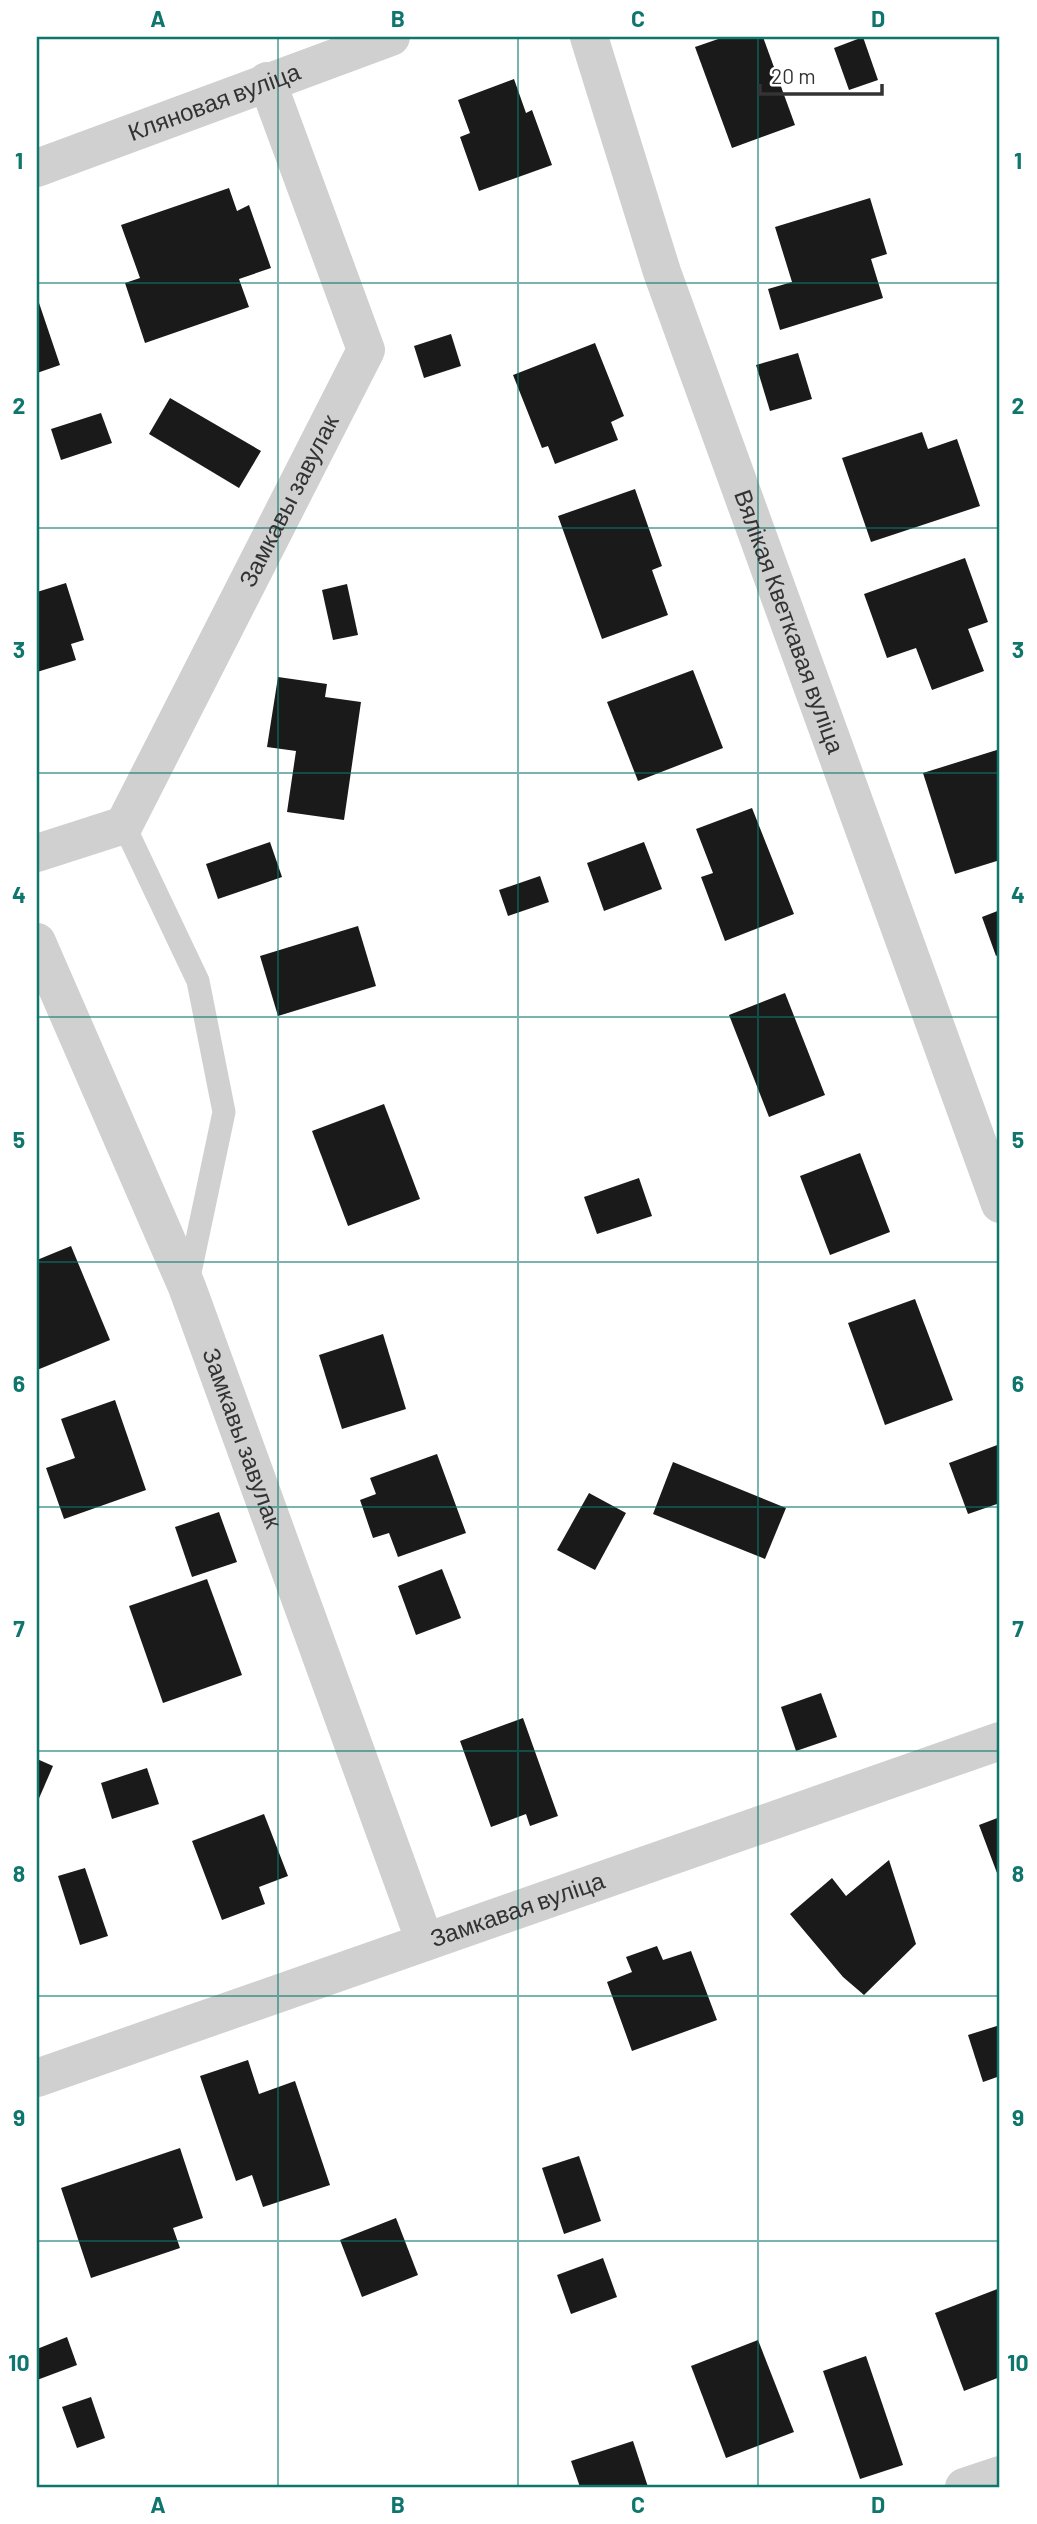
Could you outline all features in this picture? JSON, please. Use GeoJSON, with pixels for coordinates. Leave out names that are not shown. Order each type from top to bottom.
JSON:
{"type":"FeatureCollection","features":[{"type":"Feature","properties":{"kind":"street","name":"Кляновая вуліца"},"geometry":{"type":"LineString","coordinates":[[37,169],[391,37]]}},
{"type":"Feature","properties":{"kind":"street","name":"Вялікая Кветкавая вуліца"},"geometry":{"type":"LineString","coordinates":[[589,37],[662,272],[1000,1204]]}},
{"type":"Feature","properties":{"kind":"street","name":"Замкавы завулак"},"geometry":{"type":"LineString","coordinates":[[124,825],[366,350],[267,81]]}},
{"type":"Feature","properties":{"kind":"street"},"geometry":{"type":"LineString","coordinates":[[37,853],[124,825]]}},
{"type":"Feature","properties":{"kind":"street","name":"Замкавы завулак"},"geometry":{"type":"LineString","coordinates":[[37,942],[187,1287],[425,1942]]}},
{"type":"Feature","properties":{"kind":"street","name":"Замкавая вуліца"},"geometry":{"type":"LineString","coordinates":[[37,2078],[1000,1741]]}},
{"type":"Feature","properties":{"kind":"street"},"geometry":{"type":"LineString","coordinates":[[964,2487],[1000,2475]]}},
{"type":"Feature","properties":{"kind":"lane"},"geometry":{"type":"LineString","coordinates":[[124,825],[198,981],[224,1112],[187,1287]]}},
{"type":"Feature","properties":{"kind":"building"},"geometry":{"type":"Polygon","coordinates":[[[724,37],[763,37],[795,125],[732,148],[695,47],[724,37]]]}},
{"type":"Feature","properties":{"kind":"building"},"geometry":{"type":"Polygon","coordinates":[[[863,37],[878,80],[849,90],[834,48],[863,37]]]}},
{"type":"Feature","properties":{"kind":"building"},"geometry":{"type":"Polygon","coordinates":[[[514,79],[526,113],[532,110],[552,165],[479,191],[460,137],[470,133],[458,100],[514,79]]]}},
{"type":"Feature","properties":{"kind":"building"},"geometry":{"type":"Polygon","coordinates":[[[229,188],[237,211],[249,205],[271,268],[239,279],[249,307],[145,343],[125,283],[140,278],[121,225],[229,188]]]}},
{"type":"Feature","properties":{"kind":"building"},"geometry":{"type":"Polygon","coordinates":[[[870,198],[887,254],[871,259],[883,298],[780,330],[768,289],[792,282],[775,227],[870,198]]]}},
{"type":"Feature","properties":{"kind":"building"},"geometry":{"type":"Polygon","coordinates":[[[37,297],[60,365],[37,373],[37,297]]]}},
{"type":"Feature","properties":{"kind":"building"},"geometry":{"type":"Polygon","coordinates":[[[451,334],[461,366],[424,378],[414,346],[451,334]]]}},
{"type":"Feature","properties":{"kind":"building"},"geometry":{"type":"Polygon","coordinates":[[[595,343],[624,416],[611,422],[618,440],[555,464],[548,446],[542,448],[513,375],[595,343]]]}},
{"type":"Feature","properties":{"kind":"building"},"geometry":{"type":"Polygon","coordinates":[[[798,353],[812,399],[770,411],[756,365],[798,353]]]}},
{"type":"Feature","properties":{"kind":"building"},"geometry":{"type":"Polygon","coordinates":[[[170,398],[261,451],[239,488],[149,434],[170,398]]]}},
{"type":"Feature","properties":{"kind":"building"},"geometry":{"type":"Polygon","coordinates":[[[101,413],[112,443],[61,460],[51,429],[101,413]]]}},
{"type":"Feature","properties":{"kind":"building"},"geometry":{"type":"Polygon","coordinates":[[[922,432],[928,449],[957,439],[980,506],[871,542],[842,458],[922,432]]]}},
{"type":"Feature","properties":{"kind":"building"},"geometry":{"type":"Polygon","coordinates":[[[635,489],[662,566],[652,570],[668,615],[602,639],[558,516],[635,489]]]}},
{"type":"Feature","properties":{"kind":"building"},"geometry":{"type":"Polygon","coordinates":[[[965,558],[988,622],[968,629],[984,671],[932,690],[916,648],[887,658],[864,594],[965,558]]]}},
{"type":"Feature","properties":{"kind":"building"},"geometry":{"type":"Polygon","coordinates":[[[66,583],[84,640],[71,644],[76,660],[37,672],[37,592],[66,583]]]}},
{"type":"Feature","properties":{"kind":"building"},"geometry":{"type":"Polygon","coordinates":[[[347,584],[358,635],[333,640],[322,590],[347,584]]]}},
{"type":"Feature","properties":{"kind":"building"},"geometry":{"type":"Polygon","coordinates":[[[693,670],[723,748],[638,781],[607,702],[693,670]]]}},
{"type":"Feature","properties":{"kind":"building"},"geometry":{"type":"Polygon","coordinates":[[[278,677],[327,684],[325,697],[361,702],[344,820],[287,812],[296,751],[267,747],[278,677]]]}},
{"type":"Feature","properties":{"kind":"building"},"geometry":{"type":"Polygon","coordinates":[[[1000,749],[1000,860],[955,874],[923,773],[1000,749]]]}},
{"type":"Feature","properties":{"kind":"building"},"geometry":{"type":"Polygon","coordinates":[[[752,808],[794,914],[725,941],[701,877],[713,873],[696,829],[752,808]]]}},
{"type":"Feature","properties":{"kind":"building"},"geometry":{"type":"Polygon","coordinates":[[[270,842],[282,877],[218,899],[206,864],[270,842]]]}},
{"type":"Feature","properties":{"kind":"building"},"geometry":{"type":"Polygon","coordinates":[[[644,842],[662,889],[604,911],[587,863],[644,842]]]}},
{"type":"Feature","properties":{"kind":"building"},"geometry":{"type":"Polygon","coordinates":[[[540,876],[549,902],[508,916],[499,890],[540,876]]]}},
{"type":"Feature","properties":{"kind":"building"},"geometry":{"type":"Polygon","coordinates":[[[1000,910],[1000,954],[996,956],[982,917],[1000,910]]]}},
{"type":"Feature","properties":{"kind":"building"},"geometry":{"type":"Polygon","coordinates":[[[358,926],[376,986],[278,1016],[260,956],[358,926]]]}},
{"type":"Feature","properties":{"kind":"building"},"geometry":{"type":"Polygon","coordinates":[[[785,993],[825,1095],[769,1117],[729,1015],[785,993]]]}},
{"type":"Feature","properties":{"kind":"building"},"geometry":{"type":"Polygon","coordinates":[[[384,1104],[420,1199],[348,1226],[312,1131],[384,1104]]]}},
{"type":"Feature","properties":{"kind":"building"},"geometry":{"type":"Polygon","coordinates":[[[860,1153],[890,1232],[830,1255],[800,1176],[860,1153]]]}},
{"type":"Feature","properties":{"kind":"building"},"geometry":{"type":"Polygon","coordinates":[[[639,1178],[652,1216],[597,1234],[584,1197],[639,1178]]]}},
{"type":"Feature","properties":{"kind":"building"},"geometry":{"type":"Polygon","coordinates":[[[71,1246],[110,1340],[37,1370],[37,1260],[71,1246]]]}},
{"type":"Feature","properties":{"kind":"building"},"geometry":{"type":"Polygon","coordinates":[[[915,1299],[953,1400],[885,1425],[848,1323],[915,1299]]]}},
{"type":"Feature","properties":{"kind":"building"},"geometry":{"type":"Polygon","coordinates":[[[383,1334],[406,1409],[342,1429],[319,1355],[383,1334]]]}},
{"type":"Feature","properties":{"kind":"building"},"geometry":{"type":"Polygon","coordinates":[[[115,1400],[146,1490],[64,1519],[46,1468],[75,1458],[61,1419],[115,1400]]]}},
{"type":"Feature","properties":{"kind":"building"},"geometry":{"type":"Polygon","coordinates":[[[1000,1444],[1000,1503],[968,1514],[949,1463],[1000,1444]]]}},
{"type":"Feature","properties":{"kind":"building"},"geometry":{"type":"Polygon","coordinates":[[[437,1454],[466,1533],[398,1557],[389,1533],[373,1538],[360,1500],[376,1494],[370,1478],[437,1454]]]}},
{"type":"Feature","properties":{"kind":"building"},"geometry":{"type":"Polygon","coordinates":[[[673,1462],[786,1508],[765,1559],[653,1514],[673,1462]]]}},
{"type":"Feature","properties":{"kind":"building"},"geometry":{"type":"Polygon","coordinates":[[[589,1493],[626,1513],[595,1570],[557,1550],[589,1493]]]}},
{"type":"Feature","properties":{"kind":"building"},"geometry":{"type":"Polygon","coordinates":[[[219,1512],[237,1562],[192,1577],[175,1527],[219,1512]]]}},
{"type":"Feature","properties":{"kind":"building"},"geometry":{"type":"Polygon","coordinates":[[[442,1569],[461,1618],[416,1635],[398,1586],[442,1569]]]}},
{"type":"Feature","properties":{"kind":"building"},"geometry":{"type":"Polygon","coordinates":[[[207,1579],[242,1675],[163,1703],[129,1606],[207,1579]]]}},
{"type":"Feature","properties":{"kind":"building"},"geometry":{"type":"Polygon","coordinates":[[[821,1693],[837,1737],[796,1751],[781,1707],[821,1693]]]}},
{"type":"Feature","properties":{"kind":"building"},"geometry":{"type":"Polygon","coordinates":[[[523,1718],[558,1816],[530,1826],[526,1814],[491,1827],[460,1741],[523,1718]]]}},
{"type":"Feature","properties":{"kind":"building"},"geometry":{"type":"Polygon","coordinates":[[[37,1759],[53,1766],[37,1803],[37,1759]]]}},
{"type":"Feature","properties":{"kind":"building"},"geometry":{"type":"Polygon","coordinates":[[[147,1768],[159,1804],[112,1819],[101,1783],[147,1768]]]}},
{"type":"Feature","properties":{"kind":"building"},"geometry":{"type":"Polygon","coordinates":[[[264,1814],[288,1876],[259,1887],[265,1904],[222,1920],[192,1841],[264,1814]]]}},
{"type":"Feature","properties":{"kind":"building"},"geometry":{"type":"Polygon","coordinates":[[[1000,1817],[1000,1881],[979,1825],[1000,1817]]]}},
{"type":"Feature","properties":{"kind":"building"},"geometry":{"type":"Polygon","coordinates":[[[889,1860],[916,1944],[864,1995],[843,1977],[790,1914],[832,1878],[846,1896],[889,1860]]]}},
{"type":"Feature","properties":{"kind":"building"},"geometry":{"type":"Polygon","coordinates":[[[85,1868],[108,1936],[80,1945],[58,1876],[85,1868]]]}},
{"type":"Feature","properties":{"kind":"building"},"geometry":{"type":"Polygon","coordinates":[[[657,1946],[663,1960],[691,1951],[717,2020],[632,2051],[607,1982],[632,1972],[626,1957],[657,1946]]]}},
{"type":"Feature","properties":{"kind":"building"},"geometry":{"type":"Polygon","coordinates":[[[1000,2025],[1000,2076],[983,2082],[968,2035],[1000,2025]]]}},
{"type":"Feature","properties":{"kind":"building"},"geometry":{"type":"Polygon","coordinates":[[[248,2060],[259,2094],[295,2081],[330,2185],[263,2207],[252,2175],[236,2181],[200,2076],[248,2060]]]}},
{"type":"Feature","properties":{"kind":"building"},"geometry":{"type":"Polygon","coordinates":[[[180,2148],[203,2218],[173,2228],[180,2248],[91,2278],[61,2188],[180,2148]]]}},
{"type":"Feature","properties":{"kind":"building"},"geometry":{"type":"Polygon","coordinates":[[[579,2156],[601,2221],[564,2234],[542,2168],[579,2156]]]}},
{"type":"Feature","properties":{"kind":"building"},"geometry":{"type":"Polygon","coordinates":[[[396,2218],[418,2275],[362,2297],[340,2240],[396,2218]]]}},
{"type":"Feature","properties":{"kind":"building"},"geometry":{"type":"Polygon","coordinates":[[[603,2258],[617,2297],[571,2314],[557,2275],[603,2258]]]}},
{"type":"Feature","properties":{"kind":"building"},"geometry":{"type":"Polygon","coordinates":[[[1000,2288],[1000,2377],[964,2391],[935,2313],[1000,2288]]]}},
{"type":"Feature","properties":{"kind":"building"},"geometry":{"type":"Polygon","coordinates":[[[67,2337],[77,2365],[37,2380],[37,2349],[67,2337]]]}},
{"type":"Feature","properties":{"kind":"building"},"geometry":{"type":"Polygon","coordinates":[[[758,2340],[794,2432],[726,2458],[691,2366],[758,2340]]]}},
{"type":"Feature","properties":{"kind":"building"},"geometry":{"type":"Polygon","coordinates":[[[866,2356],[903,2465],[860,2479],[823,2371],[866,2356]]]}},
{"type":"Feature","properties":{"kind":"building"},"geometry":{"type":"Polygon","coordinates":[[[91,2397],[105,2438],[77,2448],[62,2407],[91,2397]]]}},
{"type":"Feature","properties":{"kind":"building"},"geometry":{"type":"Polygon","coordinates":[[[633,2441],[648,2487],[580,2487],[571,2461],[633,2441]]]}}]}
